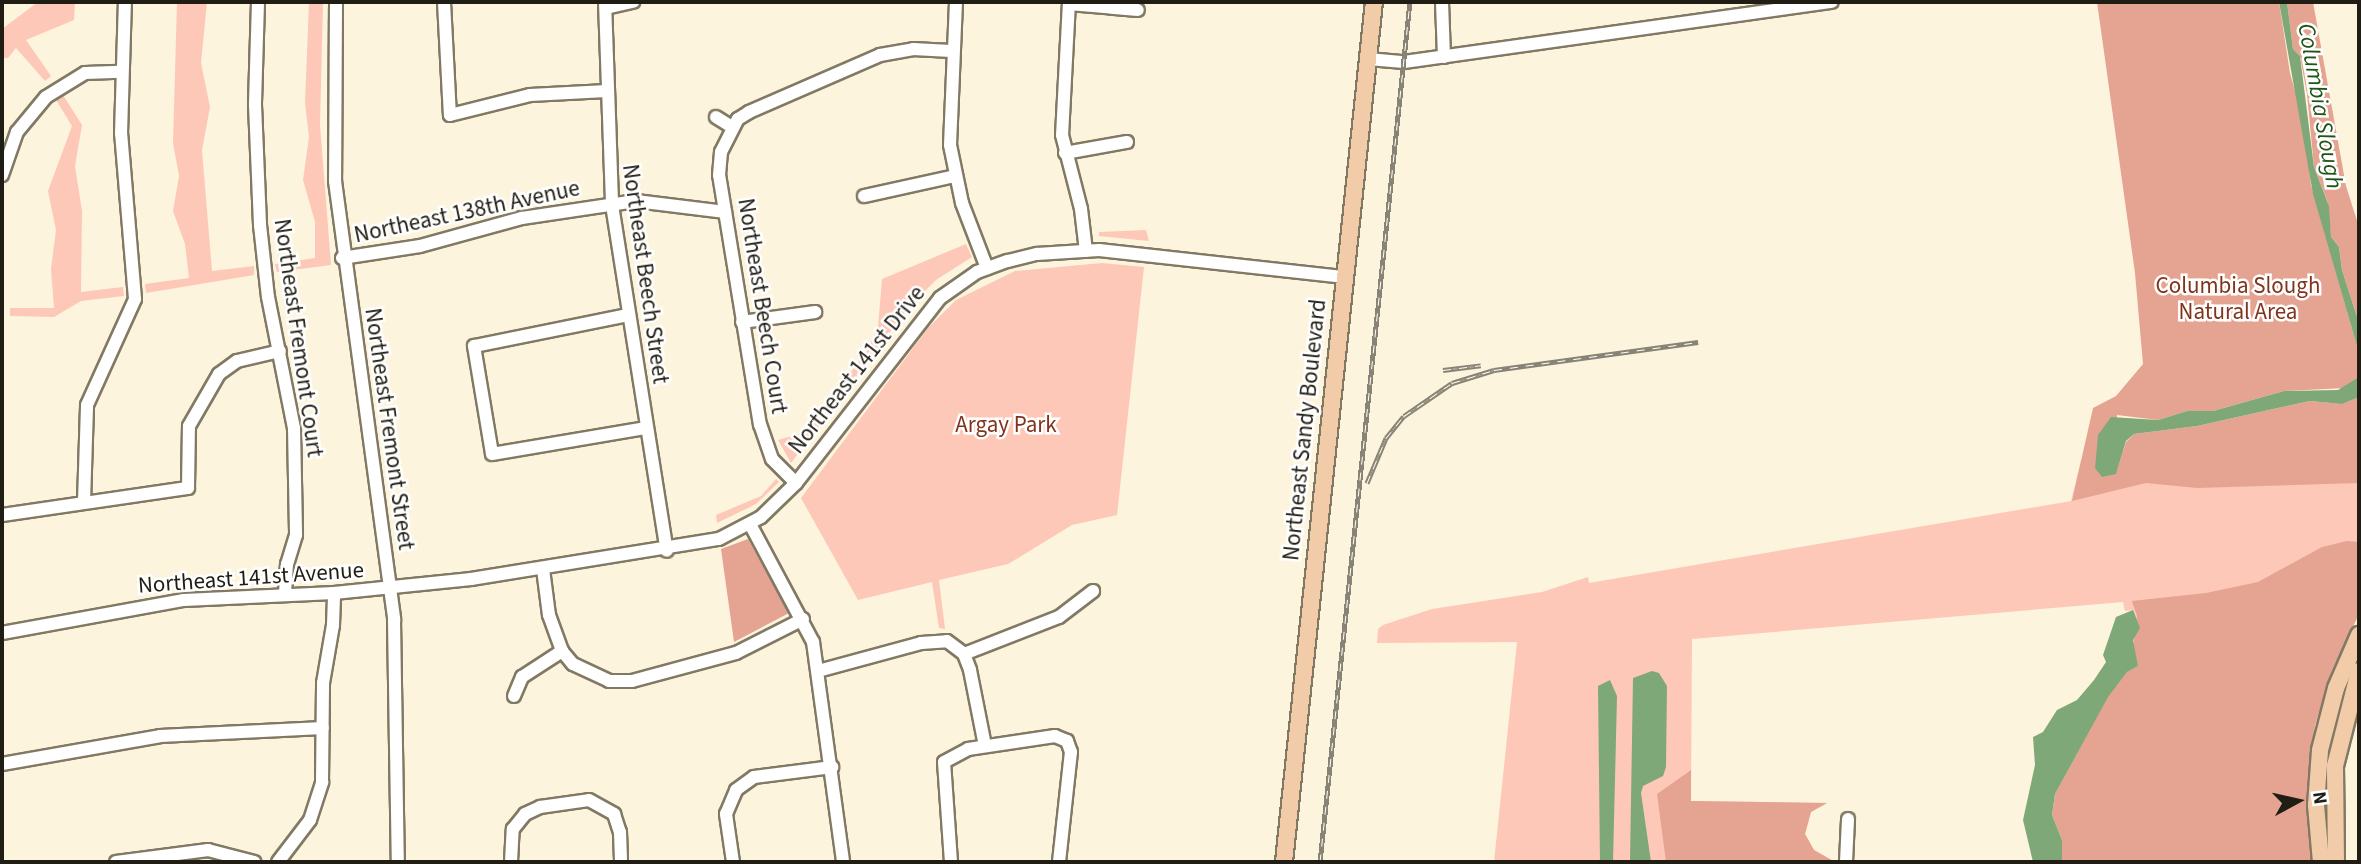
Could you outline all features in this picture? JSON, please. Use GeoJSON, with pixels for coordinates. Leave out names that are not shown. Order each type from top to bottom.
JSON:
{"type":"FeatureCollection","features":[{"type":"Feature","properties":{"kind":"main road","name":"Northeast Sandy Boulevard"},"geometry":{"type":"LineString","coordinates":[[1284,862],[1343,277],[1374,2]]}},
{"type":"Feature","properties":{"kind":"main road"},"geometry":{"type":"LineString","coordinates":[[2320,862],[2315,805],[2320,750],[2336,688],[2359,635]]}},
{"type":"Feature","properties":{"kind":"main road"},"geometry":{"type":"LineString","coordinates":[[2336,862],[2335,765],[2359,671]]}},
{"type":"Feature","properties":{"kind":"street"},"geometry":{"type":"LineString","coordinates":[[84,502],[87,405],[135,299],[123,185],[120,72],[125,2]]}},
{"type":"Feature","properties":{"kind":"street","name":"Northeast Fremont Court"},"geometry":{"type":"LineString","coordinates":[[258,2],[255,105],[260,225],[268,297],[294,428],[296,536],[287,564],[285,594]]}},
{"type":"Feature","properties":{"kind":"street","name":"Northeast Fremont Street"},"geometry":{"type":"LineString","coordinates":[[336,2],[333,136],[342,258],[391,588],[399,698],[398,862]]}},
{"type":"Feature","properties":{"kind":"street"},"geometry":{"type":"LineString","coordinates":[[444,2],[450,116],[530,95],[607,91]]}},
{"type":"Feature","properties":{"kind":"street"},"geometry":{"type":"LineString","coordinates":[[605,5],[633,2]]}},
{"type":"Feature","properties":{"kind":"street"},"geometry":{"type":"LineString","coordinates":[[956,2],[948,117],[955,176],[987,268]]}},
{"type":"Feature","properties":{"kind":"street"},"geometry":{"type":"LineString","coordinates":[[1442,2],[1444,57]]}},
{"type":"Feature","properties":{"kind":"street"},"geometry":{"type":"LineString","coordinates":[[1368,59],[1404,62],[1832,2]]}},
{"type":"Feature","properties":{"kind":"street"},"geometry":{"type":"LineString","coordinates":[[1086,251],[1081,209],[1065,153],[1062,91],[1069,3],[1139,10]]}},
{"type":"Feature","properties":{"kind":"street","name":"Northeast Beech Street"},"geometry":{"type":"LineString","coordinates":[[605,5],[612,205],[645,428],[667,551]]}},
{"type":"Feature","properties":{"kind":"street"},"geometry":{"type":"LineString","coordinates":[[716,117],[732,127],[749,112],[880,55],[913,49],[951,51]]}},
{"type":"Feature","properties":{"kind":"street"},"geometry":{"type":"LineString","coordinates":[[2,175],[17,132],[46,97],[85,73],[120,72]]}},
{"type":"Feature","properties":{"kind":"street","name":"Northeast Beech Court"},"geometry":{"type":"LineString","coordinates":[[732,127],[719,164],[742,322],[767,447],[780,470],[796,483]]}},
{"type":"Feature","properties":{"kind":"street"},"geometry":{"type":"LineString","coordinates":[[1065,153],[1127,142]]}},
{"type":"Feature","properties":{"kind":"street"},"geometry":{"type":"LineString","coordinates":[[864,196],[955,176]]}},
{"type":"Feature","properties":{"kind":"street","name":"Northeast 138th Avenue"},"geometry":{"type":"LineString","coordinates":[[342,258],[420,246],[511,220],[612,205],[662,201],[703,213],[725,212]]}},
{"type":"Feature","properties":{"kind":"street","name":"Northeast 141st Drive"},"geometry":{"type":"LineString","coordinates":[[750,524],[796,483],[925,313],[957,284],[987,268],[1037,254],[1086,251],[1343,277]]}},
{"type":"Feature","properties":{"kind":"street"},"geometry":{"type":"LineString","coordinates":[[742,322],[815,312]]}},
{"type":"Feature","properties":{"kind":"street"},"geometry":{"type":"LineString","coordinates":[[628,315],[474,346],[492,454],[645,428]]}},
{"type":"Feature","properties":{"kind":"street"},"geometry":{"type":"LineString","coordinates":[[2,515],[188,488],[189,426],[219,374],[237,360],[280,351]]}},
{"type":"Feature","properties":{"kind":"street"},"geometry":{"type":"LineString","coordinates":[[750,524],[803,619],[818,671],[843,862]]}},
{"type":"Feature","properties":{"kind":"street","name":"Northeast 141st Avenue"},"geometry":{"type":"LineString","coordinates":[[2,633],[184,600],[391,588],[667,551],[709,542],[750,524]]}},
{"type":"Feature","properties":{"kind":"street"},"geometry":{"type":"LineString","coordinates":[[543,569],[549,615],[562,651],[588,673],[609,681],[632,681],[744,650],[803,619]]}},
{"type":"Feature","properties":{"kind":"street"},"geometry":{"type":"LineString","coordinates":[[964,654],[1059,617],[1093,591]]}},
{"type":"Feature","properties":{"kind":"street"},"geometry":{"type":"LineString","coordinates":[[278,862],[314,809],[322,782],[323,683],[334,625],[334,593]]}},
{"type":"Feature","properties":{"kind":"street"},"geometry":{"type":"LineString","coordinates":[[818,671],[935,640],[947,641],[964,654],[985,746]]}},
{"type":"Feature","properties":{"kind":"street"},"geometry":{"type":"LineString","coordinates":[[514,696],[522,677],[562,651]]}},
{"type":"Feature","properties":{"kind":"street"},"geometry":{"type":"LineString","coordinates":[[2,764],[160,736],[323,728]]}},
{"type":"Feature","properties":{"kind":"street"},"geometry":{"type":"LineString","coordinates":[[951,862],[942,777],[949,757],[985,746],[1072,736],[1059,862]]}},
{"type":"Feature","properties":{"kind":"street"},"geometry":{"type":"LineString","coordinates":[[733,862],[726,814],[732,787],[754,777],[832,767]]}},
{"type":"Feature","properties":{"kind":"street"},"geometry":{"type":"LineString","coordinates":[[511,862],[511,839],[518,822],[532,809],[589,800],[610,809],[620,832],[621,862]]}},
{"type":"Feature","properties":{"kind":"street"},"geometry":{"type":"LineString","coordinates":[[1846,862],[1848,819]]}},
{"type":"Feature","properties":{"kind":"street"},"geometry":{"type":"LineString","coordinates":[[116,862],[208,850],[254,862]]}},
{"type":"Feature","properties":{"kind":"green space"},"geometry":{"type":"Polygon","coordinates":[[[38,2],[75,2],[74,20],[26,40],[51,76],[45,81],[16,48],[8,58],[2,58],[2,29],[38,2]]]}},
{"type":"Feature","properties":{"kind":"green space"},"geometry":{"type":"Polygon","coordinates":[[[177,2],[207,2],[201,63],[210,107],[202,150],[212,271],[254,266],[254,275],[146,293],[145,284],[189,278],[185,244],[173,211],[179,176],[173,143],[177,2]]]}},
{"type":"Feature","properties":{"kind":"green space"},"geometry":{"type":"Polygon","coordinates":[[[309,2],[323,2],[320,125],[331,265],[277,272],[275,264],[315,258],[315,222],[303,180],[309,137],[305,103],[309,2]]]}},
{"type":"Feature","properties":{"kind":"green space","name":"Columbia Slough Natural Area"},"geometry":{"type":"Polygon","coordinates":[[[2097,2],[2279,2],[2290,73],[2304,123],[2311,185],[2359,353],[2359,377],[2346,388],[2284,391],[2213,411],[2187,411],[2158,420],[2117,415],[2117,471],[2126,442],[2134,434],[2197,426],[2310,401],[2342,404],[2359,397],[2359,483],[2197,488],[2146,483],[2072,501],[2093,408],[2116,396],[2143,364],[2135,273],[2097,2]]]}},
{"type":"Feature","properties":{"kind":"green space"},"geometry":{"type":"Polygon","coordinates":[[[2287,2],[2313,2],[2346,186],[2359,227],[2359,323],[2342,270],[2339,247],[2331,237],[2328,203],[2314,167],[2307,94],[2300,56],[2293,49],[2287,2]]]}},
{"type":"Feature","properties":{"kind":"green space"},"geometry":{"type":"Polygon","coordinates":[[[63,95],[82,125],[75,166],[82,211],[81,292],[123,287],[124,296],[81,301],[54,317],[10,316],[10,308],[54,308],[51,269],[56,230],[48,191],[72,126],[56,100],[63,95]]]}},
{"type":"Feature","properties":{"kind":"green space"},"geometry":{"type":"Polygon","coordinates":[[[1146,230],[1149,241],[1099,236],[1099,232],[1146,230]]]}},
{"type":"Feature","properties":{"kind":"green space"},"geometry":{"type":"Polygon","coordinates":[[[966,244],[972,257],[936,280],[909,307],[791,463],[778,440],[806,432],[868,349],[878,327],[882,279],[966,244]]]}},
{"type":"Feature","properties":{"kind":"green space","name":"Argay Park"},"geometry":{"type":"Polygon","coordinates":[[[1102,263],[1144,267],[1117,515],[1072,525],[1008,564],[939,580],[945,629],[939,628],[932,582],[858,600],[801,498],[928,328],[956,300],[1015,271],[1102,263]]]}},
{"type":"Feature","properties":{"kind":"green space"},"geometry":{"type":"Polygon","coordinates":[[[2359,397],[2359,614],[2334,666],[2315,726],[2307,829],[2257,862],[2062,862],[2062,846],[2133,610],[2125,611],[2123,602],[1692,639],[1691,801],[1827,803],[1811,812],[1805,834],[1814,850],[1835,862],[1494,862],[1517,642],[1377,643],[1378,629],[1383,625],[1432,609],[1542,592],[1588,577],[1589,583],[2071,501],[2081,460],[2359,397]]]}},
{"type":"Feature","properties":{"kind":"green space"},"geometry":{"type":"Polygon","coordinates":[[[776,479],[779,482],[756,504],[717,523],[716,515],[761,496],[776,479]]]}},
{"type":"Feature","properties":{"kind":"green space"},"geometry":{"type":"Polygon","coordinates":[[[748,539],[789,613],[734,642],[721,549],[748,539]]]}},
{"type":"Feature","properties":{"kind":"green space"},"geometry":{"type":"Polygon","coordinates":[[[2347,541],[2359,542],[2359,614],[2334,666],[2315,725],[2307,803],[2311,862],[2062,862],[2062,840],[2052,815],[2055,794],[2107,697],[2127,672],[2138,666],[2133,648],[2137,616],[2132,601],[2206,593],[2258,582],[2322,547],[2347,541]]]}},
{"type":"Feature","properties":{"kind":"green space"},"geometry":{"type":"Polygon","coordinates":[[[1691,770],[1691,801],[1827,803],[1811,812],[1805,834],[1814,850],[1835,862],[1666,862],[1657,794],[1691,770]]]}},
{"type":"Feature","properties":{"kind":"shaded area"},"geometry":{"type":"Polygon","coordinates":[[[2279,2],[2287,2],[2293,49],[2300,56],[2314,167],[2329,206],[2331,237],[2339,247],[2342,270],[2359,323],[2359,353],[2313,194],[2279,2]]]}},
{"type":"Feature","properties":{"kind":"shaded area"},"geometry":{"type":"Polygon","coordinates":[[[2359,377],[2359,397],[2342,404],[2310,401],[2197,426],[2134,434],[2126,441],[2116,474],[2102,477],[2095,468],[2098,435],[2111,417],[2158,420],[2187,411],[2213,411],[2284,391],[2338,390],[2359,377]]]}},
{"type":"Feature","properties":{"kind":"shaded area"},"geometry":{"type":"Polygon","coordinates":[[[2133,610],[2140,628],[2133,640],[2138,666],[2127,672],[2108,697],[2055,794],[2052,815],[2062,840],[2062,862],[2033,862],[2023,820],[2035,765],[2033,737],[2043,732],[2057,710],[2077,700],[2094,680],[2106,662],[2103,655],[2116,617],[2133,610]]]}},
{"type":"Feature","properties":{"kind":"shaded area"},"geometry":{"type":"Polygon","coordinates":[[[1652,671],[1659,673],[1667,686],[1666,767],[1663,776],[1643,786],[1641,793],[1651,862],[1630,862],[1633,678],[1652,671]]]}},
{"type":"Feature","properties":{"kind":"shaded area"},"geometry":{"type":"Polygon","coordinates":[[[1610,680],[1617,696],[1613,862],[1600,862],[1598,686],[1610,680]]]}},
{"type":"Feature","properties":{"kind":"railway"},"geometry":{"type":"LineString","coordinates":[[1320,862],[1410,2]]}},
{"type":"Feature","properties":{"kind":"railway"},"geometry":{"type":"LineString","coordinates":[[1367,483],[1386,438],[1404,416],[1452,383],[1494,370],[1698,342]]}},
{"type":"Feature","properties":{"kind":"railway"},"geometry":{"type":"LineString","coordinates":[[1443,370],[1481,365]]}},
{"type":"Feature","properties":{"kind":"water label","name":"Columbia Slough"},"geometry":{"type":"Point","coordinates":[2320,106]}}]}
